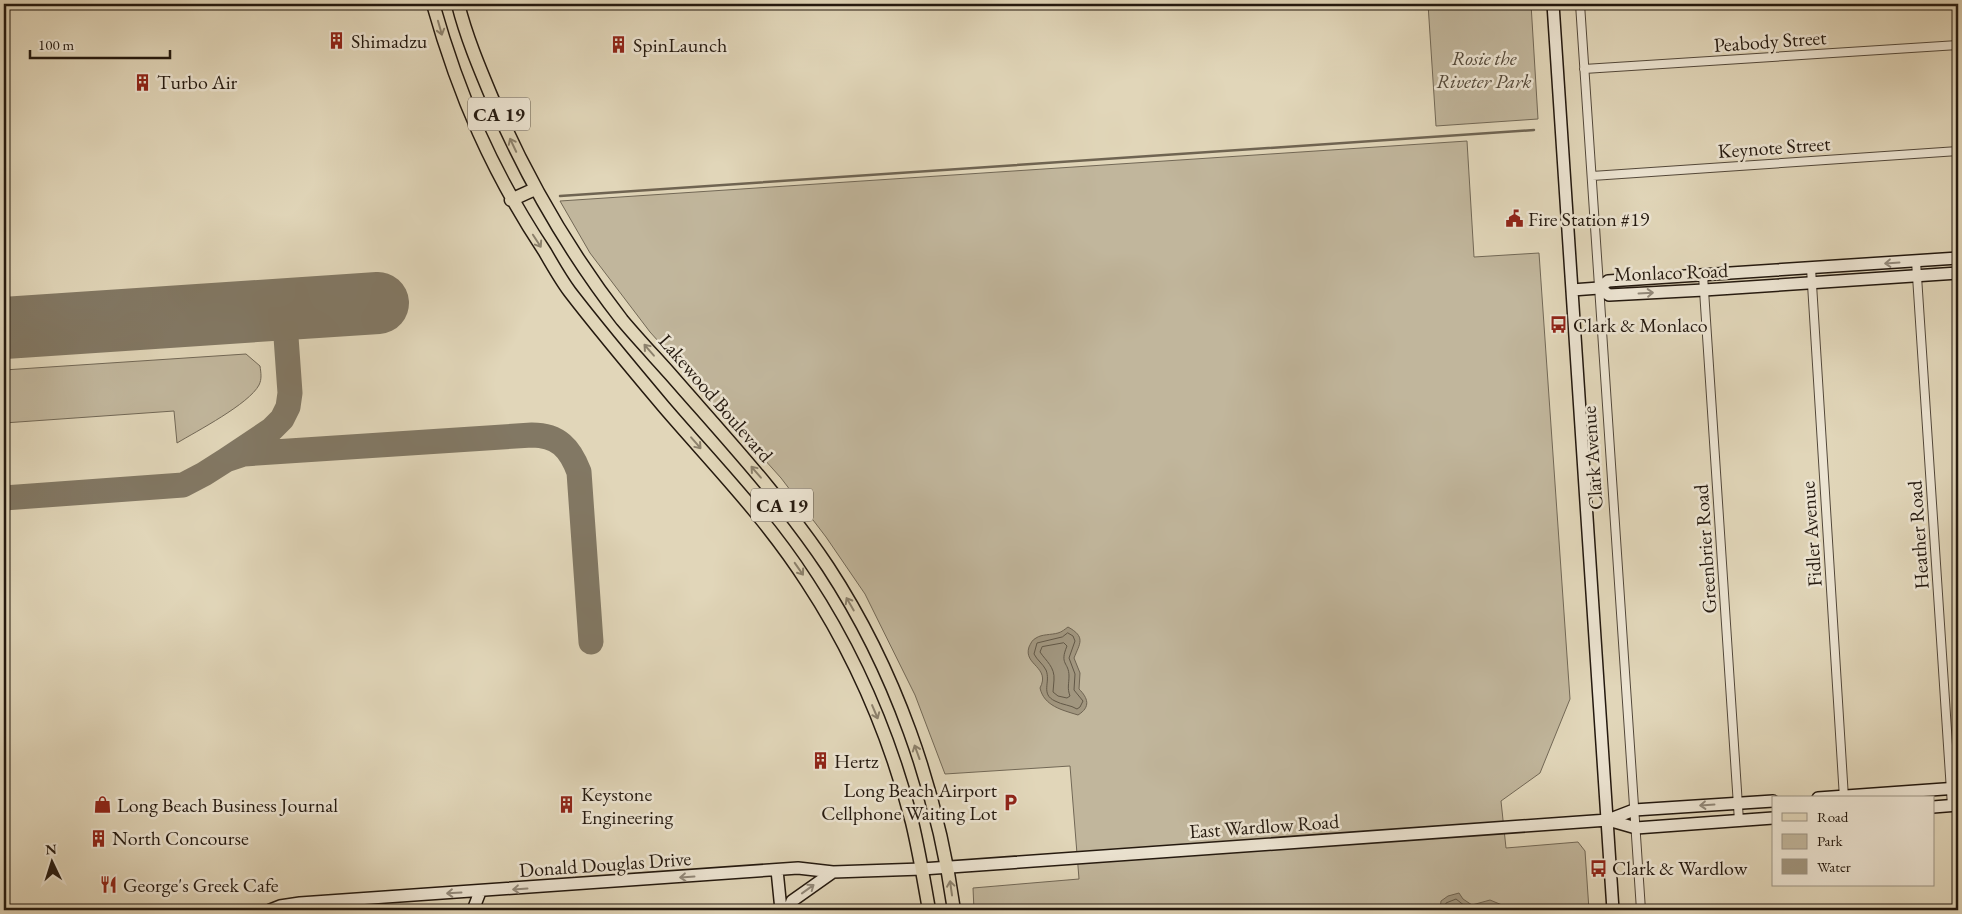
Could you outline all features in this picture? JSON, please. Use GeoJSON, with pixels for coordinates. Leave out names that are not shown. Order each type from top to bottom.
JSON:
{"type":"FeatureCollection","features":[{"type":"Feature","properties":{"kind":"main road","name":"CA 19"},"geometry":{"type":"LineString","coordinates":[[433,4],[447,53],[476,131],[511,200],[569,291],[664,407],[775,535],[807,582],[843,642],[876,712],[896,766],[912,823],[929,910]]}},
{"type":"Feature","properties":{"kind":"main road","name":"Lakewood Boulevard"},"geometry":{"type":"LineString","coordinates":[[458,4],[470,47],[535,189],[590,277],[624,321],[761,479],[794,520],[828,568],[865,630],[899,702],[920,758],[948,866],[954,910]]}},
{"type":"Feature","properties":{"kind":"main road","name":"Clark Avenue"},"geometry":{"type":"LineString","coordinates":[[1553,4],[1614,910]]}},
{"type":"Feature","properties":{"kind":"main road"},"geometry":{"type":"LineString","coordinates":[[511,200],[535,189]]}},
{"type":"Feature","properties":{"kind":"main road","name":"Monlaco Road"},"geometry":{"type":"LineString","coordinates":[[1958,258],[1608,281],[1599,288],[1609,295],[1958,273]]}},
{"type":"Feature","properties":{"kind":"main road"},"geometry":{"type":"LineString","coordinates":[[1572,290],[1599,288]]}},
{"type":"Feature","properties":{"kind":"main road"},"geometry":{"type":"LineString","coordinates":[[1858,796],[1954,789]]}},
{"type":"Feature","properties":{"kind":"main road","name":"East Wardlow Road"},"geometry":{"type":"LineString","coordinates":[[922,868],[1608,820],[1634,810],[1772,800]]}},
{"type":"Feature","properties":{"kind":"main road"},"geometry":{"type":"LineString","coordinates":[[1934,807],[1955,806]]}},
{"type":"Feature","properties":{"kind":"main road","name":"East Wardlow Road"},"geometry":{"type":"LineString","coordinates":[[1608,820],[1636,828],[1772,818]]}},
{"type":"Feature","properties":{"kind":"main road","name":"Donald Douglas Drive"},"geometry":{"type":"LineString","coordinates":[[270,910],[286,907],[798,868],[833,872],[922,868]]}},
{"type":"Feature","properties":{"kind":"main road"},"geometry":{"type":"LineString","coordinates":[[777,870],[781,910]]}},
{"type":"Feature","properties":{"kind":"main road"},"geometry":{"type":"LineString","coordinates":[[789,910],[792,901],[833,872]]}},
{"type":"Feature","properties":{"kind":"main road"},"geometry":{"type":"LineString","coordinates":[[473,910],[480,892]]}},
{"type":"Feature","properties":{"kind":"street","name":"Clark Avenue"},"geometry":{"type":"LineString","coordinates":[[1580,4],[1641,910]]}},
{"type":"Feature","properties":{"kind":"street","name":"Peabody Street"},"geometry":{"type":"LineString","coordinates":[[1584,69],[1958,45]]}},
{"type":"Feature","properties":{"kind":"street","name":"Keynote Street"},"geometry":{"type":"LineString","coordinates":[[1592,176],[1958,151]]}},
{"type":"Feature","properties":{"kind":"street","name":"Heather Road"},"geometry":{"type":"LineString","coordinates":[[1916,261],[1955,806]]}},
{"type":"Feature","properties":{"kind":"street","name":"Fidler Avenue"},"geometry":{"type":"LineString","coordinates":[[1811,268],[1844,796]]}},
{"type":"Feature","properties":{"kind":"street","name":"Greenbrier Road"},"geometry":{"type":"LineString","coordinates":[[1703,275],[1739,820]]}},
{"type":"Feature","properties":{"kind":"green space","name":"Rosie the Riveter Park"},"geometry":{"type":"Polygon","coordinates":[[[1428,4],[1531,4],[1538,119],[1436,126],[1428,4]]]}},
{"type":"Feature","properties":{"kind":"green space"},"geometry":{"type":"Polygon","coordinates":[[[1467,141],[1474,257],[1539,253],[1570,699],[1540,773],[1501,801],[1506,848],[1578,842],[1585,851],[1589,910],[974,910],[973,888],[1079,879],[1070,766],[945,774],[915,695],[865,594],[826,537],[781,478],[650,332],[590,253],[560,201],[1467,141]]]}},
{"type":"Feature","properties":{"kind":"green space"},"geometry":{"type":"Polygon","coordinates":[[[246,354],[260,366],[261,380],[259,385],[234,409],[177,443],[174,411],[4,423],[4,370],[246,354]]]}},
{"type":"Feature","properties":{"kind":"water"},"geometry":{"type":"Polygon","coordinates":[[[1068,627],[1079,637],[1080,641],[1074,658],[1080,673],[1079,689],[1087,702],[1085,709],[1078,715],[1055,706],[1045,699],[1040,688],[1042,675],[1028,653],[1029,647],[1035,639],[1059,633],[1068,627]]]}},
{"type":"Feature","properties":{"kind":"water"},"geometry":{"type":"Polygon","coordinates":[[[1459,893],[1463,899],[1472,905],[1490,900],[1502,905],[1504,910],[1440,910],[1441,901],[1448,896],[1459,893]]]}},
{"type":"Feature","properties":{"kind":"waterway"},"geometry":{"type":"LineString","coordinates":[[560,196],[1534,130]]}},
{"type":"Feature","properties":{"kind":"taxiway"},"geometry":{"type":"LineString","coordinates":[[4,498],[183,485],[204,474],[271,430],[282,419],[288,407],[290,393],[284,309]]}},
{"type":"Feature","properties":{"kind":"taxiway"},"geometry":{"type":"LineString","coordinates":[[226,460],[244,454],[532,435],[549,437],[556,440],[572,456],[579,472],[591,642]]}},
{"type":"Feature","properties":{"kind":"runway"},"geometry":{"type":"LineString","coordinates":[[4,328],[378,303]]}},
{"type":"Feature","properties":{"kind":"place","name":"Shimadzu"},"geometry":{"type":"Point","coordinates":[337,41]}},
{"type":"Feature","properties":{"kind":"place","name":"SpinLaunch"},"geometry":{"type":"Point","coordinates":[619,45]}},
{"type":"Feature","properties":{"kind":"place","name":"Turbo Air"},"geometry":{"type":"Point","coordinates":[143,82]}},
{"type":"Feature","properties":{"kind":"place","name":"Fire Station #19"},"geometry":{"type":"Point","coordinates":[1514,219]}},
{"type":"Feature","properties":{"kind":"place","name":"Clark & Monlaco"},"geometry":{"type":"Point","coordinates":[1559,325]}},
{"type":"Feature","properties":{"kind":"place","name":"Hertz"},"geometry":{"type":"Point","coordinates":[820,761]}},
{"type":"Feature","properties":{"kind":"place","name":"Long Beach Airport Cellphone Waiting Lot"},"geometry":{"type":"Point","coordinates":[1011,802]}},
{"type":"Feature","properties":{"kind":"place","name":"Long Beach Business Journal"},"geometry":{"type":"Point","coordinates":[103,805]}},
{"type":"Feature","properties":{"kind":"place","name":"Keystone Engineering"},"geometry":{"type":"Point","coordinates":[567,805]}},
{"type":"Feature","properties":{"kind":"place","name":"North Concourse"},"geometry":{"type":"Point","coordinates":[98,838]}},
{"type":"Feature","properties":{"kind":"place","name":"Clark & Wardlow"},"geometry":{"type":"Point","coordinates":[1598,868]}},
{"type":"Feature","properties":{"kind":"place","name":"George's Greek Cafe"},"geometry":{"type":"Point","coordinates":[109,885]}}]}
